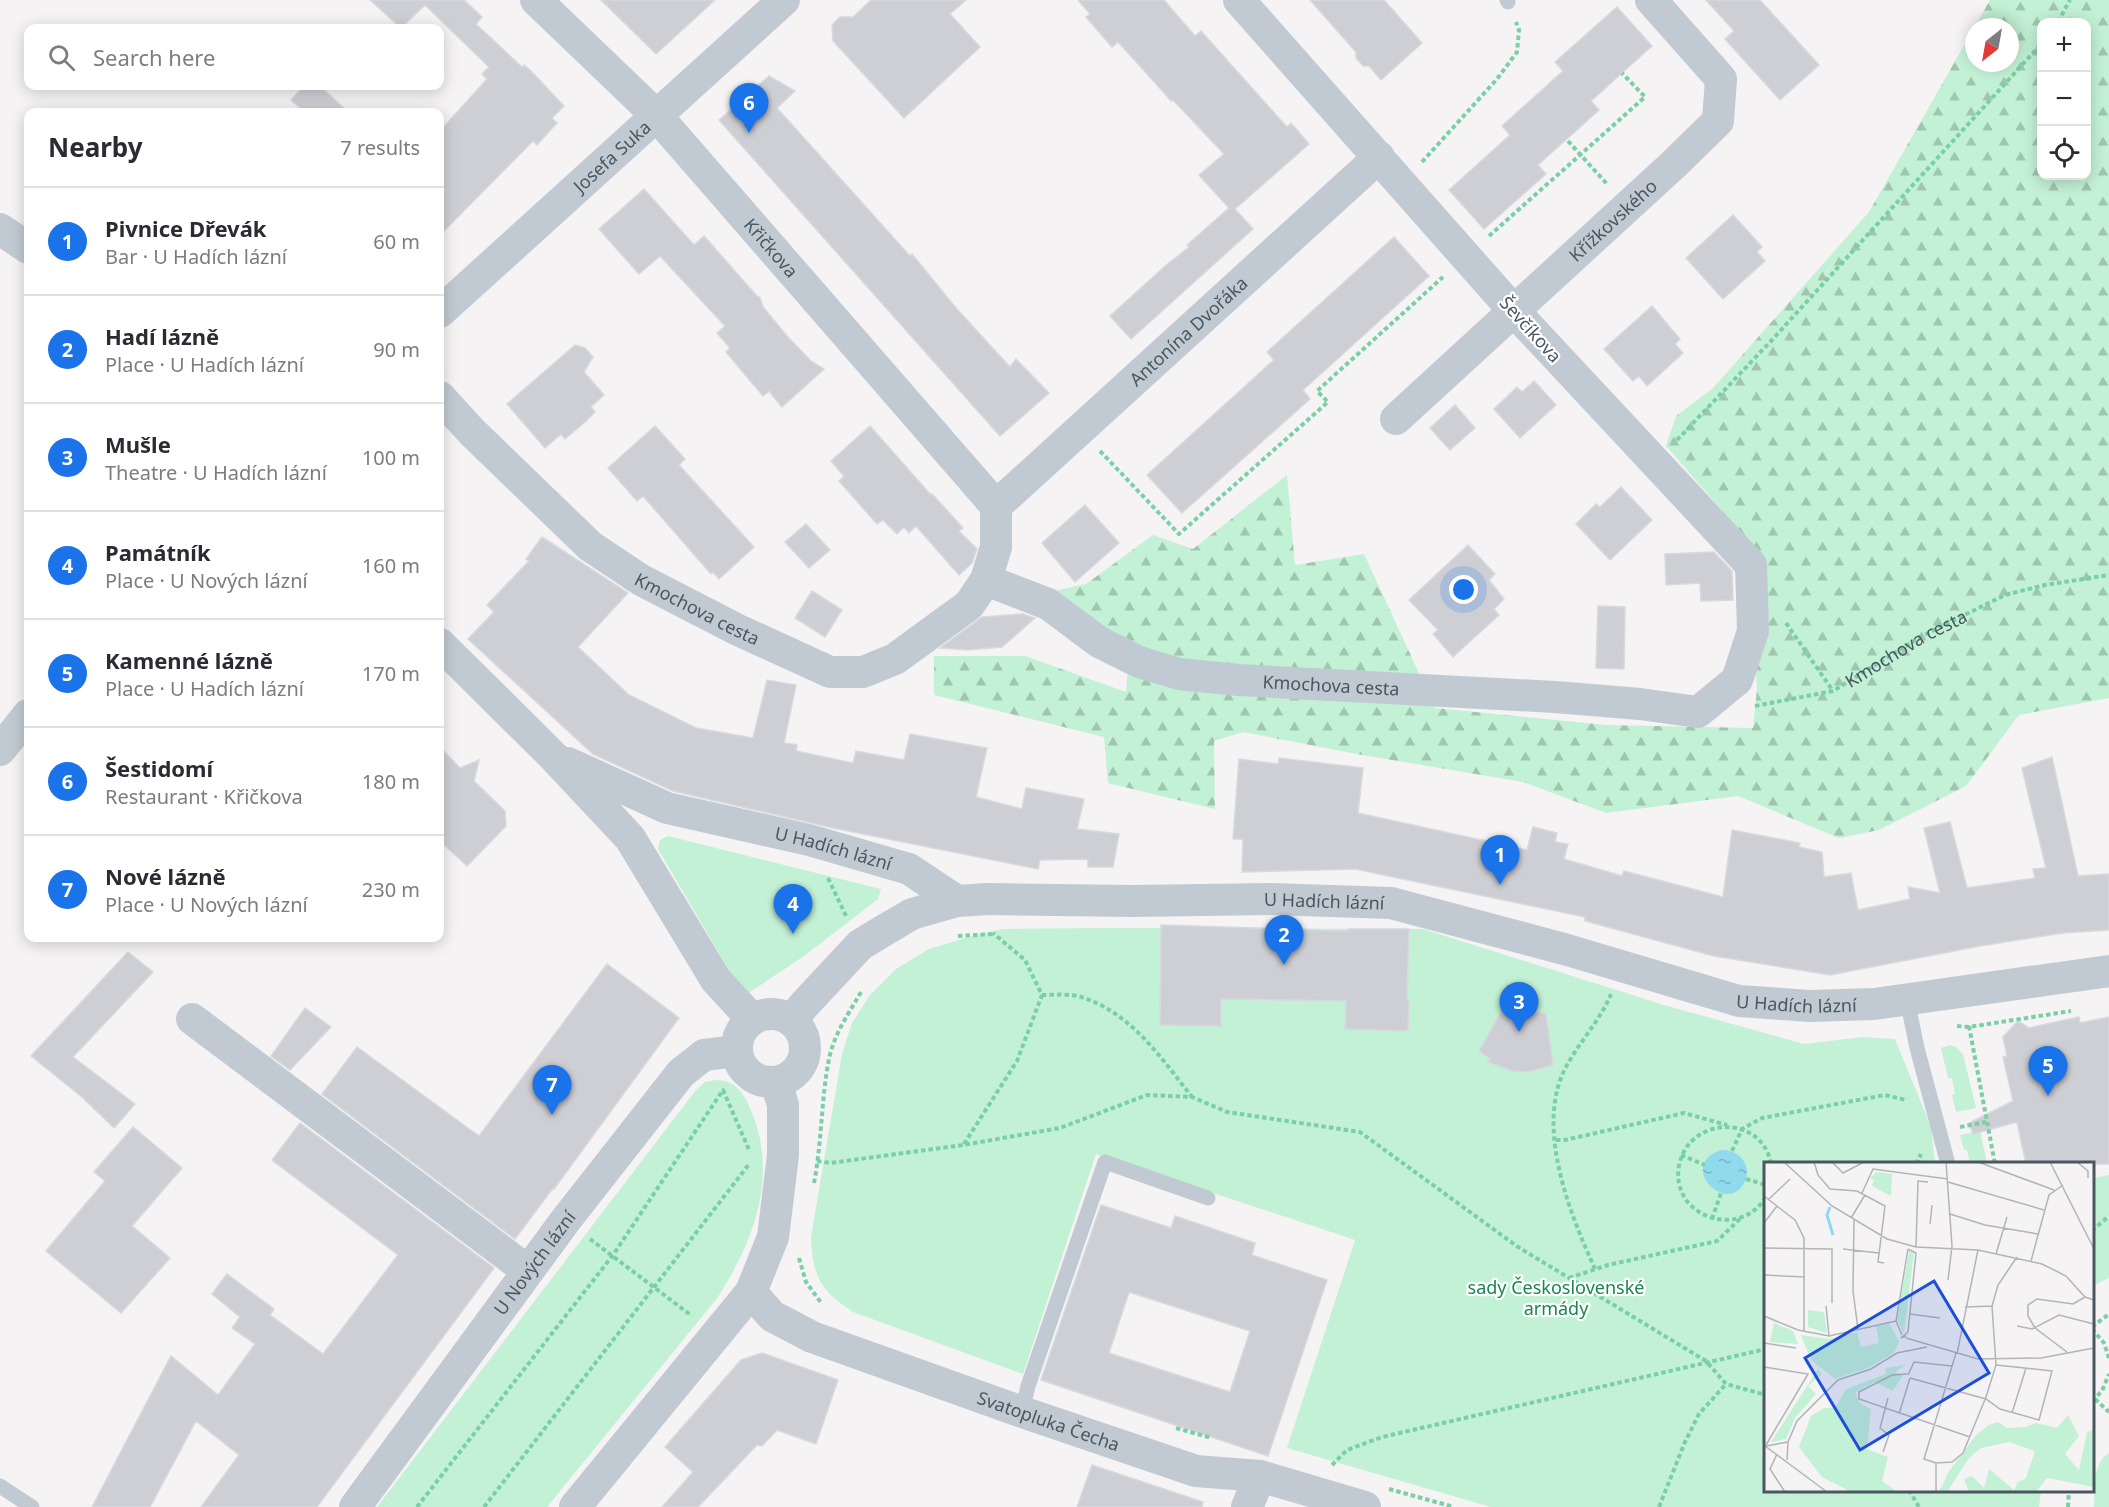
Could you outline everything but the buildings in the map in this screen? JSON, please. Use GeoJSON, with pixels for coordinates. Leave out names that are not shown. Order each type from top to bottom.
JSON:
{"type":"FeatureCollection","features":[{"type":"Feature","properties":{"kind":"street","name":"Křičkova"},"geometry":{"type":"LineString","coordinates":[[536,0],[656,116],[996,506]]}},
{"type":"Feature","properties":{"kind":"street","name":"Josefa Suka"},"geometry":{"type":"LineString","coordinates":[[444,308],[784,0]]}},
{"type":"Feature","properties":{"kind":"street","name":"Ševčíkova"},"geometry":{"type":"LineString","coordinates":[[1239,0],[1513,310],[1751,565],[1753,631],[1744,693]]}},
{"type":"Feature","properties":{"kind":"street","name":"Křížkovského"},"geometry":{"type":"LineString","coordinates":[[1396,419],[1718,121],[1721,79],[1651,0]]}},
{"type":"Feature","properties":{"kind":"street","name":"Antonína Dvořáka"},"geometry":{"type":"LineString","coordinates":[[996,506],[1378,157]]}},
{"type":"Feature","properties":{"kind":"street"},"geometry":{"type":"LineString","coordinates":[[0,229],[24,245]]}},
{"type":"Feature","properties":{"kind":"street","name":"Kmochova cesta"},"geometry":{"type":"LineString","coordinates":[[444,401],[472,432],[590,546],[641,580],[738,630],[830,672],[863,672],[895,658],[969,605],[986,580],[996,547],[996,506]]}},
{"type":"Feature","properties":{"kind":"street","name":"Kmochova cesta"},"geometry":{"type":"LineString","coordinates":[[986,580],[1048,604],[1099,642],[1139,662],[1179,674],[1239,680],[1566,698],[1640,704],[1698,712],[1744,693]]}},
{"type":"Feature","properties":{"kind":"street"},"geometry":{"type":"LineString","coordinates":[[444,648],[553,756],[630,838],[716,980],[752,1019]]}},
{"type":"Feature","properties":{"kind":"street"},"geometry":{"type":"LineString","coordinates":[[0,750],[24,720]]}},
{"type":"Feature","properties":{"kind":"street","name":"U Hadích lázní"},"geometry":{"type":"LineString","coordinates":[[553,756],[667,808],[809,840],[909,869],[957,901],[1271,899],[1391,903],[1564,949],[1739,1001],[1810,1006],[1874,1004],[1910,1011],[1962,991],[2109,971]]}},
{"type":"Feature","properties":{"kind":"street"},"geometry":{"type":"LineString","coordinates":[[792,1020],[860,945],[912,914],[957,901]]}},
{"type":"Feature","properties":{"kind":"street"},"geometry":{"type":"LineString","coordinates":[[765,1014],[779,1014],[792,1020],[801,1030],[805,1043],[804,1056],[799,1069],[789,1078],[776,1082],[754,1078],[740,1062],[737,1051],[740,1034],[752,1019],[765,1014]]}},
{"type":"Feature","properties":{"kind":"street"},"geometry":{"type":"LineString","coordinates":[[192,1019],[528,1271]]}},
{"type":"Feature","properties":{"kind":"street","name":"U Nových lázní"},"geometry":{"type":"LineString","coordinates":[[355,1507],[565,1221],[681,1073],[704,1054],[737,1051]]}},
{"type":"Feature","properties":{"kind":"street"},"geometry":{"type":"LineString","coordinates":[[575,1507],[751,1292],[772,1237],[783,1155],[783,1106],[776,1082]]}},
{"type":"Feature","properties":{"kind":"street","name":"Svatopluka Čecha"},"geometry":{"type":"LineString","coordinates":[[751,1292],[772,1316],[812,1337],[1022,1412],[1196,1471],[1260,1476],[1365,1507]]}},
{"type":"Feature","properties":{"kind":"street"},"geometry":{"type":"LineString","coordinates":[[1247,1507],[1260,1476]]}},
{"type":"Feature","properties":{"kind":"lane"},"geometry":{"type":"LineString","coordinates":[[1910,1011],[1948,1162]]}},
{"type":"Feature","properties":{"kind":"lane"},"geometry":{"type":"LineString","coordinates":[[1022,1412],[1028,1386],[1106,1162],[1208,1198]]}},
{"type":"Feature","properties":{"kind":"lane"},"geometry":{"type":"LineString","coordinates":[[0,1486],[32,1507]]}},
{"type":"Feature","properties":{"kind":"path"},"geometry":{"type":"LineString","coordinates":[[2060,18],[2070,0]]}},
{"type":"Feature","properties":{"kind":"path"},"geometry":{"type":"LineString","coordinates":[[1414,170],[1497,79],[1517,52],[1519,30],[1508,1]]}},
{"type":"Feature","properties":{"kind":"path"},"geometry":{"type":"LineString","coordinates":[[1646,453],[1676,441],[2037,48]]}},
{"type":"Feature","properties":{"kind":"path"},"geometry":{"type":"LineString","coordinates":[[1080,430],[1179,534],[1328,402],[1317,391],[1645,97],[1622,73]]}},
{"type":"Feature","properties":{"kind":"path"},"geometry":{"type":"LineString","coordinates":[[1568,141],[1628,206]]}},
{"type":"Feature","properties":{"kind":"path","name":"Kmochova cesta"},"geometry":{"type":"LineString","coordinates":[[1744,693],[1772,705],[1833,692],[1922,636],[2005,595],[2045,585],[2109,574]]}},
{"type":"Feature","properties":{"kind":"path"},"geometry":{"type":"LineString","coordinates":[[1784,620],[1833,692]]}},
{"type":"Feature","properties":{"kind":"path"},"geometry":{"type":"LineString","coordinates":[[809,840],[860,945]]}},
{"type":"Feature","properties":{"kind":"path"},"geometry":{"type":"LineString","coordinates":[[950,936],[993,934],[1025,960],[1042,995],[1017,1061],[963,1145]]}},
{"type":"Feature","properties":{"kind":"path"},"geometry":{"type":"LineString","coordinates":[[812,1194],[818,1161],[829,1057],[837,1033],[866,985]]}},
{"type":"Feature","properties":{"kind":"path"},"geometry":{"type":"LineString","coordinates":[[1595,1269],[1562,1184],[1557,1161],[1554,1120],[1558,1086],[1574,1053],[1605,1008],[1613,989]]}},
{"type":"Feature","properties":{"kind":"path"},"geometry":{"type":"LineString","coordinates":[[1962,991],[1995,1162]]}},
{"type":"Feature","properties":{"kind":"path"},"geometry":{"type":"LineString","coordinates":[[1042,995],[1082,997],[1114,1014],[1147,1039],[1192,1097]]}},
{"type":"Feature","properties":{"kind":"path"},"geometry":{"type":"LineString","coordinates":[[1910,1011],[1969,1027],[2077,1010]]}},
{"type":"Feature","properties":{"kind":"path"},"geometry":{"type":"LineString","coordinates":[[417,1507],[613,1255],[723,1090],[753,1159],[484,1507]]}},
{"type":"Feature","properties":{"kind":"path"},"geometry":{"type":"LineString","coordinates":[[783,1155],[830,1162],[963,1145],[1060,1128],[1147,1095],[1192,1097],[1227,1112],[1360,1132],[1518,1247],[1706,1361],[1726,1384],[1764,1394]]}},
{"type":"Feature","properties":{"kind":"path"},"geometry":{"type":"LineString","coordinates":[[1732,1151],[1742,1129],[1762,1118],[1885,1095],[1903,1098],[1911,1103]]}},
{"type":"Feature","properties":{"kind":"path"},"geometry":{"type":"LineString","coordinates":[[1556,1140],[1565,1140],[1684,1113],[1742,1129],[1764,1146],[1770,1162]]}},
{"type":"Feature","properties":{"kind":"path"},"geometry":{"type":"LineString","coordinates":[[1742,1129],[1728,1126],[1707,1130],[1689,1143],[1681,1155],[1678,1168],[1683,1194],[1690,1205],[1700,1213],[1712,1219],[1742,1218]]}},
{"type":"Feature","properties":{"kind":"path"},"geometry":{"type":"LineString","coordinates":[[1917,1162],[1926,1145]]}},
{"type":"Feature","properties":{"kind":"path"},"geometry":{"type":"LineString","coordinates":[[1681,1155],[1705,1165]]}},
{"type":"Feature","properties":{"kind":"path"},"geometry":{"type":"LineString","coordinates":[[1746,1179],[1764,1184]]}},
{"type":"Feature","properties":{"kind":"path"},"geometry":{"type":"LineString","coordinates":[[1712,1219],[1720,1193]]}},
{"type":"Feature","properties":{"kind":"path"},"geometry":{"type":"LineString","coordinates":[[1569,1278],[1595,1269],[1717,1241],[1764,1200]]}},
{"type":"Feature","properties":{"kind":"path"},"geometry":{"type":"LineString","coordinates":[[2094,1229],[2109,1216]]}},
{"type":"Feature","properties":{"kind":"path"},"geometry":{"type":"LineString","coordinates":[[565,1221],[716,1334]]}},
{"type":"Feature","properties":{"kind":"path"},"geometry":{"type":"LineString","coordinates":[[801,1249],[799,1260],[806,1282],[820,1303],[829,1309]]}},
{"type":"Feature","properties":{"kind":"path"},"geometry":{"type":"LineString","coordinates":[[2094,1326],[2109,1314]]}},
{"type":"Feature","properties":{"kind":"path"},"geometry":{"type":"LineString","coordinates":[[2094,1330],[2104,1343],[2109,1358]]}},
{"type":"Feature","properties":{"kind":"path"},"geometry":{"type":"LineString","coordinates":[[1327,1471],[1347,1450],[1382,1437],[1764,1349]]}},
{"type":"Feature","properties":{"kind":"path"},"geometry":{"type":"LineString","coordinates":[[2108,1410],[2094,1400],[2107,1382],[2109,1374]]}},
{"type":"Feature","properties":{"kind":"path"},"geometry":{"type":"LineString","coordinates":[[1659,1507],[1699,1414],[1726,1384]]}},
{"type":"Feature","properties":{"kind":"path"},"geometry":{"type":"LineString","coordinates":[[1166,1425],[1212,1438]]}},
{"type":"Feature","properties":{"kind":"path"},"geometry":{"type":"LineString","coordinates":[[1910,1492],[1919,1507]]}},
{"type":"Feature","properties":{"kind":"path"},"geometry":{"type":"LineString","coordinates":[[2068,1507],[2069,1492]]}},
{"type":"Feature","properties":{"kind":"green space"},"geometry":{"type":"Polygon","coordinates":[[[1990,0],[2109,0],[2109,698],[2019,715],[1966,786],[1879,830],[1839,838],[1738,796],[1606,813],[1523,782],[1243,732],[1214,741],[1215,809],[1108,783],[1104,737],[934,695],[934,656],[1025,656],[1126,692],[1130,645],[1045,593],[1086,584],[1153,535],[1193,549],[1287,475],[1295,565],[1364,554],[1435,708],[1606,725],[1753,728],[1757,689],[1753,631],[1767,562],[1666,446],[1676,416],[1713,388],[1869,212],[1965,44],[1965,72],[2019,72],[2019,18],[1980,18],[1990,0]]]}},
{"type":"Feature","properties":{"kind":"green space"},"geometry":{"type":"Polygon","coordinates":[[[668,836],[881,889],[878,899],[804,956],[744,996],[658,849],[660,840],[668,836]]]}},
{"type":"Feature","properties":{"kind":"green space","name":"sady Československé armády"},"geometry":{"type":"Polygon","coordinates":[[[1002,929],[1423,929],[1664,1005],[1804,1044],[1863,1037],[1895,1039],[1931,1127],[1935,1162],[1764,1162],[1764,1492],[2041,1492],[2039,1507],[1491,1507],[1287,1448],[1355,1240],[1096,1154],[1023,1374],[853,1312],[833,1297],[820,1281],[816,1273],[811,1237],[842,1054],[852,1023],[870,995],[896,969],[929,949],[1002,929]]]}},
{"type":"Feature","properties":{"kind":"green space"},"geometry":{"type":"Polygon","coordinates":[[[1950,1045],[1963,1054],[1976,1108],[1956,1112],[1952,1095],[1955,1094],[1952,1078],[1948,1078],[1941,1048],[1950,1045]]]}},
{"type":"Feature","properties":{"kind":"green space"},"geometry":{"type":"Polygon","coordinates":[[[716,1080],[728,1082],[737,1087],[749,1106],[758,1131],[763,1180],[759,1205],[743,1252],[718,1297],[547,1507],[377,1507],[696,1090],[705,1082],[716,1080]]]}},
{"type":"Feature","properties":{"kind":"green space"},"geometry":{"type":"Polygon","coordinates":[[[1980,1131],[1987,1162],[1970,1162],[1960,1135],[1980,1131]]]}},
{"type":"Feature","properties":{"kind":"green space"},"geometry":{"type":"Polygon","coordinates":[[[2109,1175],[2109,1278],[2094,1286],[2094,1178],[2109,1175]]]}},
{"type":"Feature","properties":{"kind":"green space"},"geometry":{"type":"Polygon","coordinates":[[[2109,1453],[2109,1507],[2094,1507],[2097,1470],[2109,1453]]]}},
{"type":"Feature","properties":{"kind":"water"},"geometry":{"type":"Polygon","coordinates":[[[1721,1150],[1738,1155],[1747,1169],[1745,1181],[1737,1191],[1728,1194],[1718,1192],[1704,1177],[1703,1167],[1708,1157],[1721,1150]]]}},
{"type":"Feature","properties":{"kind":"place","name":"Šestidomí"},"geometry":{"type":"Point","coordinates":[749,133]}},
{"type":"Feature","properties":{"kind":"place","name":"Pivnice Dřevák"},"geometry":{"type":"Point","coordinates":[1500,885]}},
{"type":"Feature","properties":{"kind":"place","name":"Památník"},"geometry":{"type":"Point","coordinates":[793,934]}},
{"type":"Feature","properties":{"kind":"place","name":"Hadí lázně"},"geometry":{"type":"Point","coordinates":[1284,965]}},
{"type":"Feature","properties":{"kind":"place","name":"Mušle"},"geometry":{"type":"Point","coordinates":[1519,1032]}},
{"type":"Feature","properties":{"kind":"place","name":"Kamenné lázně"},"geometry":{"type":"Point","coordinates":[2048,1096]}},
{"type":"Feature","properties":{"kind":"place","name":"Nové lázně"},"geometry":{"type":"Point","coordinates":[552,1115]}}]}
